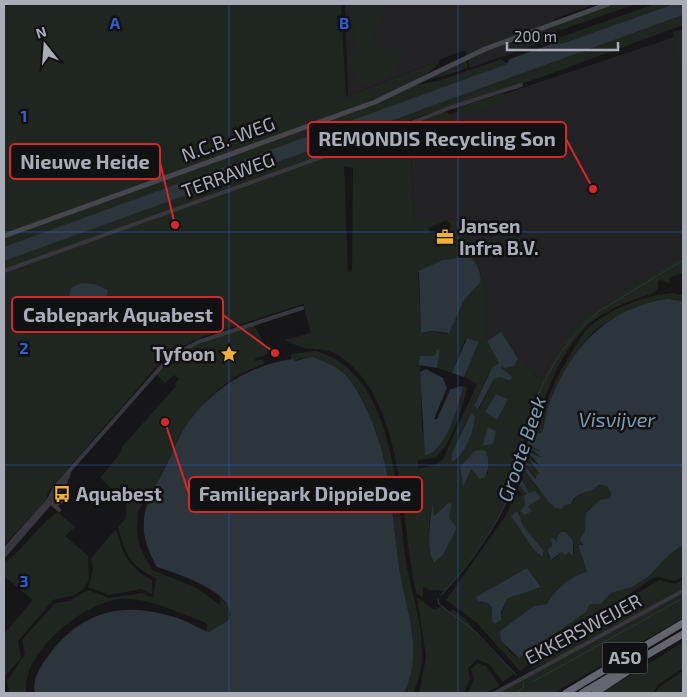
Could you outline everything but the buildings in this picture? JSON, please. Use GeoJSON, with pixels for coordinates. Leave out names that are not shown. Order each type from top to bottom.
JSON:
{"type":"FeatureCollection","features":[{"type":"Feature","properties":{"kind":"highway","name":"A50"},"geometry":{"type":"LineString","coordinates":[[566,693],[683,623]]}},
{"type":"Feature","properties":{"kind":"highway","name":"A50"},"geometry":{"type":"LineString","coordinates":[[582,693],[683,634]]}},
{"type":"Feature","properties":{"kind":"highway"},"geometry":{"type":"LineString","coordinates":[[595,693],[683,634]]}},
{"type":"Feature","properties":{"kind":"street","name":"N.C.B.-WEG"},"geometry":{"type":"LineString","coordinates":[[4,236],[347,112],[404,88],[485,49],[608,4]]}},
{"type":"Feature","properties":{"kind":"street","name":"TERRAWEG"},"geometry":{"type":"LineString","coordinates":[[4,271],[452,107],[521,85]]}},
{"type":"Feature","properties":{"kind":"street"},"geometry":{"type":"LineString","coordinates":[[4,550],[53,499],[55,487],[169,358],[187,346],[302,308]]}},
{"type":"Feature","properties":{"kind":"street"},"geometry":{"type":"LineString","coordinates":[[4,556],[53,499],[65,483],[69,470]]}},
{"type":"Feature","properties":{"kind":"street"},"geometry":{"type":"LineString","coordinates":[[53,499],[59,510]]}},
{"type":"Feature","properties":{"kind":"street","name":"EKKERSWEIJER"},"geometry":{"type":"LineString","coordinates":[[495,693],[683,591]]}},
{"type":"Feature","properties":{"kind":"shaded area"},"geometry":{"type":"Polygon","coordinates":[[[4,4],[341,4],[346,97],[440,60],[425,75],[383,96],[347,110],[347,115],[415,85],[438,81],[501,59],[508,64],[493,69],[413,113],[683,15],[683,25],[542,77],[421,116],[342,147],[342,150],[443,112],[448,113],[455,122],[410,139],[414,222],[452,219],[454,221],[462,221],[477,260],[486,293],[486,340],[503,331],[519,358],[540,380],[563,342],[584,319],[597,308],[683,254],[682,273],[669,278],[670,284],[662,280],[658,281],[658,289],[653,293],[610,310],[588,325],[571,345],[551,383],[539,421],[525,431],[515,480],[505,505],[471,559],[445,591],[430,590],[423,586],[423,598],[416,593],[396,464],[388,431],[377,400],[360,375],[338,355],[322,349],[306,348],[284,340],[311,333],[303,304],[202,337],[173,351],[163,359],[48,492],[46,501],[4,545],[4,4]],[[344,166],[348,272],[352,271],[353,168],[344,166]],[[446,220],[429,228],[430,233],[449,233],[451,225],[446,220]],[[466,257],[446,260],[418,273],[421,333],[430,331],[447,334],[464,300],[480,283],[474,262],[466,257]],[[466,338],[452,373],[437,368],[440,349],[434,356],[420,356],[422,432],[457,407],[463,386],[467,388],[456,426],[447,444],[435,458],[418,460],[418,469],[436,464],[443,459],[477,384],[464,377],[479,343],[466,338]],[[499,361],[497,366],[489,373],[474,406],[479,409],[494,379],[500,377],[508,381],[513,377],[501,369],[499,361]],[[496,394],[485,412],[497,420],[508,399],[496,394]],[[470,414],[452,453],[452,462],[461,454],[470,437],[475,419],[470,414]],[[471,455],[460,466],[463,488],[471,469],[478,478],[483,479],[488,473],[488,459],[471,455]],[[433,500],[429,524],[432,561],[443,555],[457,528],[449,517],[452,504],[445,505],[434,516],[433,500]]]}},
{"type":"Feature","properties":{"kind":"shaded area"},"geometry":{"type":"Polygon","coordinates":[[[345,4],[596,4],[554,19],[558,37],[470,68],[465,50],[348,96],[345,4]]]}},
{"type":"Feature","properties":{"kind":"shaded area"},"geometry":{"type":"Polygon","coordinates":[[[352,4],[381,4],[384,13],[374,30],[375,47],[379,50],[401,48],[402,56],[395,70],[389,76],[373,83],[358,82],[352,73],[351,53],[355,53],[352,4]]]}},
{"type":"Feature","properties":{"kind":"shaded area"},"geometry":{"type":"Polygon","coordinates":[[[613,4],[636,4],[561,30],[553,27],[556,24],[613,4]]]}},
{"type":"Feature","properties":{"kind":"shaded area"},"geometry":{"type":"Polygon","coordinates":[[[655,4],[674,4],[561,44],[557,42],[558,38],[655,4]]]}},
{"type":"Feature","properties":{"kind":"shaded area"},"geometry":{"type":"Polygon","coordinates":[[[683,29],[683,80],[673,32],[683,29]]]}},
{"type":"Feature","properties":{"kind":"shaded area"},"geometry":{"type":"Polygon","coordinates":[[[683,34],[683,261],[570,333],[540,380],[519,358],[503,331],[486,341],[486,293],[477,260],[462,222],[452,219],[414,223],[410,129],[504,94],[683,34]]]}},
{"type":"Feature","properties":{"kind":"shaded area"},"geometry":{"type":"Polygon","coordinates":[[[481,52],[482,55],[466,61],[468,67],[422,82],[481,52]]]}},
{"type":"Feature","properties":{"kind":"shaded area"},"geometry":{"type":"Polygon","coordinates":[[[504,93],[507,100],[460,117],[458,110],[460,107],[504,93]]]}},
{"type":"Feature","properties":{"kind":"shaded area"},"geometry":{"type":"Polygon","coordinates":[[[673,293],[683,295],[683,301],[667,299],[635,307],[608,321],[594,331],[580,348],[553,397],[542,433],[530,435],[531,430],[540,424],[546,404],[559,375],[588,328],[606,315],[628,304],[662,294],[673,293]]]}},
{"type":"Feature","properties":{"kind":"shaded area"},"geometry":{"type":"Polygon","coordinates":[[[254,325],[268,351],[265,355],[255,359],[255,361],[263,359],[264,364],[242,373],[208,399],[183,432],[152,493],[149,491],[138,512],[137,533],[140,547],[152,570],[197,588],[220,605],[220,598],[230,607],[229,620],[220,627],[208,632],[206,631],[208,625],[204,622],[151,603],[130,599],[106,602],[69,622],[48,642],[30,667],[26,693],[9,693],[7,681],[25,654],[22,640],[55,603],[69,601],[88,590],[109,598],[142,593],[153,598],[156,578],[134,563],[123,545],[118,527],[126,518],[126,501],[100,478],[120,454],[122,447],[176,386],[175,384],[179,379],[174,375],[165,383],[156,374],[178,356],[201,343],[254,325]]]}},
{"type":"Feature","properties":{"kind":"shaded area"},"geometry":{"type":"Polygon","coordinates":[[[316,351],[342,363],[361,383],[376,408],[386,437],[394,468],[405,555],[422,642],[419,676],[413,693],[404,693],[413,659],[413,642],[398,559],[388,479],[379,441],[364,403],[350,381],[301,358],[295,361],[291,359],[291,354],[316,351]]]}},
{"type":"Feature","properties":{"kind":"shaded area"},"geometry":{"type":"Polygon","coordinates":[[[527,443],[540,450],[532,451],[542,458],[531,453],[529,456],[539,466],[528,461],[540,473],[538,479],[524,466],[526,473],[552,506],[563,508],[565,505],[571,504],[582,493],[598,486],[607,486],[611,493],[610,498],[588,510],[585,531],[581,540],[583,545],[581,556],[587,572],[564,584],[547,604],[534,606],[500,631],[510,652],[521,657],[567,623],[586,612],[590,604],[601,604],[611,593],[632,587],[648,577],[670,554],[683,545],[683,577],[675,581],[659,577],[653,578],[625,597],[617,607],[593,624],[520,671],[476,622],[446,600],[505,517],[516,493],[519,497],[522,495],[518,489],[519,485],[527,494],[524,514],[531,511],[528,506],[541,498],[535,491],[529,494],[524,483],[523,470],[527,443]],[[511,515],[533,549],[541,556],[544,552],[524,527],[522,520],[511,515]],[[561,532],[557,537],[558,542],[551,541],[552,547],[547,550],[548,557],[553,560],[562,552],[565,556],[569,552],[573,557],[574,546],[561,532]],[[527,568],[476,597],[480,602],[488,603],[492,608],[492,617],[501,615],[508,598],[533,588],[539,589],[541,586],[527,568]]]}},
{"type":"Feature","properties":{"kind":"shaded area"},"geometry":{"type":"Polygon","coordinates":[[[58,512],[75,527],[65,536],[88,556],[89,580],[84,588],[75,595],[53,600],[18,641],[21,658],[5,676],[4,634],[33,600],[4,576],[4,562],[58,512]]]}},
{"type":"Feature","properties":{"kind":"shaded area"},"geometry":{"type":"Polygon","coordinates":[[[116,529],[124,553],[132,565],[152,580],[152,594],[141,589],[109,595],[88,587],[93,570],[91,558],[116,529]]]}},
{"type":"Feature","properties":{"kind":"shaded area"},"geometry":{"type":"Polygon","coordinates":[[[659,580],[674,584],[683,580],[683,589],[555,659],[525,672],[619,609],[626,600],[659,580]]]}},
{"type":"Feature","properties":{"kind":"shaded area"},"geometry":{"type":"Polygon","coordinates":[[[683,593],[683,618],[554,693],[498,693],[683,593]]]}},
{"type":"Feature","properties":{"kind":"shaded area"},"geometry":{"type":"Polygon","coordinates":[[[417,597],[434,610],[442,606],[450,612],[453,609],[459,613],[489,648],[515,673],[503,682],[489,664],[477,659],[468,668],[470,679],[464,693],[419,693],[426,657],[417,597]]]}},
{"type":"Feature","properties":{"kind":"shaded area"},"geometry":{"type":"Polygon","coordinates":[[[683,642],[683,668],[658,685],[653,693],[602,693],[683,642]]]}},
{"type":"Feature","properties":{"kind":"shaded area"},"geometry":{"type":"Polygon","coordinates":[[[478,663],[486,666],[500,686],[485,693],[468,693],[474,679],[471,669],[478,663]]]}},
{"type":"Feature","properties":{"kind":"shaded area"},"geometry":{"type":"Polygon","coordinates":[[[683,671],[683,693],[655,693],[659,687],[683,671]]]}},
{"type":"Feature","properties":{"kind":"water"},"geometry":{"type":"Polygon","coordinates":[[[674,4],[683,4],[683,15],[4,261],[4,247],[507,64],[510,59],[557,42],[561,44],[674,4]]]}},
{"type":"Feature","properties":{"kind":"water"},"geometry":{"type":"Polygon","coordinates":[[[471,258],[473,260],[480,273],[480,283],[464,300],[449,333],[430,331],[421,333],[419,271],[443,260],[471,258]]]}},
{"type":"Feature","properties":{"kind":"water"},"geometry":{"type":"Polygon","coordinates":[[[81,283],[94,284],[108,290],[103,315],[96,323],[76,312],[68,305],[71,288],[81,283]]]}},
{"type":"Feature","properties":{"kind":"water","name":"Visvijver"},"geometry":{"type":"Polygon","coordinates":[[[667,299],[683,301],[683,545],[670,554],[648,577],[632,587],[611,593],[601,604],[590,604],[586,612],[519,658],[501,641],[500,631],[534,606],[547,604],[564,584],[575,576],[587,572],[579,548],[579,545],[583,545],[580,539],[585,531],[586,513],[600,500],[610,498],[611,493],[607,486],[599,485],[592,490],[580,494],[573,499],[571,504],[565,505],[562,509],[555,508],[525,471],[524,465],[536,479],[537,474],[540,474],[528,459],[540,466],[529,454],[531,453],[542,458],[531,449],[540,451],[527,443],[529,439],[534,439],[529,435],[542,433],[548,407],[557,386],[567,367],[592,335],[608,322],[625,312],[645,304],[667,299]]]}},
{"type":"Feature","properties":{"kind":"water"},"geometry":{"type":"Polygon","coordinates":[[[142,301],[149,303],[141,318],[131,327],[117,333],[116,327],[118,323],[142,301]]]}},
{"type":"Feature","properties":{"kind":"water"},"geometry":{"type":"Polygon","coordinates":[[[501,332],[518,359],[514,366],[505,368],[502,365],[501,368],[513,377],[509,381],[500,377],[494,379],[478,409],[474,406],[492,368],[499,363],[487,341],[501,332]]]}},
{"type":"Feature","properties":{"kind":"water"},"geometry":{"type":"Polygon","coordinates":[[[467,338],[479,342],[464,377],[452,373],[467,338]]]}},
{"type":"Feature","properties":{"kind":"water"},"geometry":{"type":"Polygon","coordinates":[[[440,349],[437,368],[419,365],[420,356],[434,356],[437,350],[440,349]]]}},
{"type":"Feature","properties":{"kind":"water","name":"Aquabest"},"geometry":{"type":"Polygon","coordinates":[[[312,357],[335,367],[349,379],[364,404],[379,442],[388,480],[398,559],[413,643],[410,676],[404,693],[35,693],[36,677],[51,652],[80,625],[96,617],[112,612],[129,610],[147,611],[185,621],[209,632],[229,620],[230,610],[225,601],[216,593],[191,579],[157,567],[149,552],[145,538],[145,514],[148,503],[183,430],[196,413],[219,390],[247,373],[262,367],[277,362],[293,359],[295,361],[312,357]]]}},
{"type":"Feature","properties":{"kind":"water"},"geometry":{"type":"Polygon","coordinates":[[[426,369],[443,378],[447,388],[434,419],[437,419],[450,390],[460,386],[463,387],[445,437],[439,446],[425,455],[420,372],[426,369]]]}},
{"type":"Feature","properties":{"kind":"water"},"geometry":{"type":"Polygon","coordinates":[[[496,394],[508,399],[497,420],[485,412],[496,394]]]}},
{"type":"Feature","properties":{"kind":"water"},"geometry":{"type":"Polygon","coordinates":[[[471,413],[475,417],[471,436],[461,454],[452,462],[452,453],[471,413]]]}},
{"type":"Feature","properties":{"kind":"water"},"geometry":{"type":"Polygon","coordinates":[[[488,427],[496,431],[493,444],[482,446],[488,427]]]}},
{"type":"Feature","properties":{"kind":"water"},"geometry":{"type":"Polygon","coordinates":[[[475,451],[486,451],[488,458],[486,475],[484,478],[479,479],[471,469],[463,488],[460,466],[475,451]]]}},
{"type":"Feature","properties":{"kind":"water"},"geometry":{"type":"Polygon","coordinates":[[[522,480],[529,493],[535,491],[541,498],[528,506],[532,511],[525,515],[521,511],[525,505],[524,496],[527,494],[519,485],[522,480]]]}},
{"type":"Feature","properties":{"kind":"water"},"geometry":{"type":"Polygon","coordinates":[[[433,500],[434,516],[448,503],[452,504],[449,517],[457,528],[443,555],[434,562],[431,557],[429,541],[433,500]]]}},
{"type":"Feature","properties":{"kind":"water"},"geometry":{"type":"Polygon","coordinates":[[[517,511],[524,527],[544,551],[542,557],[533,549],[511,516],[517,511]]]}},
{"type":"Feature","properties":{"kind":"water"},"geometry":{"type":"Polygon","coordinates":[[[561,532],[566,532],[573,541],[573,557],[569,552],[565,556],[562,552],[551,560],[547,550],[552,546],[551,540],[553,538],[557,542],[557,537],[561,532]]]}},
{"type":"Feature","properties":{"kind":"water"},"geometry":{"type":"Polygon","coordinates":[[[527,568],[541,587],[508,598],[501,612],[501,620],[494,624],[492,608],[488,603],[478,601],[476,597],[527,568]]]}},
{"type":"Feature","properties":{"kind":"waterway","name":"Groote Beek"},"geometry":{"type":"LineString","coordinates":[[441,595],[480,548],[504,507],[515,479],[530,415],[544,382],[563,351],[585,323],[598,312],[683,260]]}},
{"type":"Feature","properties":{"kind":"waterway"},"geometry":{"type":"LineString","coordinates":[[534,681],[683,598]]}},
{"type":"Feature","properties":{"kind":"waterway","name":"Groote Beek"},"geometry":{"type":"LineString","coordinates":[[438,599],[439,604],[477,633],[516,675]]}},
{"type":"Feature","properties":{"kind":"waterway","name":"Groote Beek"},"geometry":{"type":"LineString","coordinates":[[517,693],[524,687],[523,682]]}},
{"type":"Feature","properties":{"kind":"place","name":"REMONDIS Recycling Son"},"geometry":{"type":"Point","coordinates":[593,189]}},
{"type":"Feature","properties":{"kind":"place","name":"Nieuwe Heide"},"geometry":{"type":"Point","coordinates":[175,225]}},
{"type":"Feature","properties":{"kind":"place","name":"Jansen Infra B.V."},"geometry":{"type":"Point","coordinates":[445,237]}},
{"type":"Feature","properties":{"kind":"place","name":"Cablepark Aquabest"},"geometry":{"type":"Point","coordinates":[275,353]}},
{"type":"Feature","properties":{"kind":"place","name":"Tyfoon"},"geometry":{"type":"Point","coordinates":[229,354]}},
{"type":"Feature","properties":{"kind":"place","name":"Familiepark DippieDoe"},"geometry":{"type":"Point","coordinates":[165,422]}},
{"type":"Feature","properties":{"kind":"place","name":"Aquabest"},"geometry":{"type":"Point","coordinates":[62,494]}}]}
